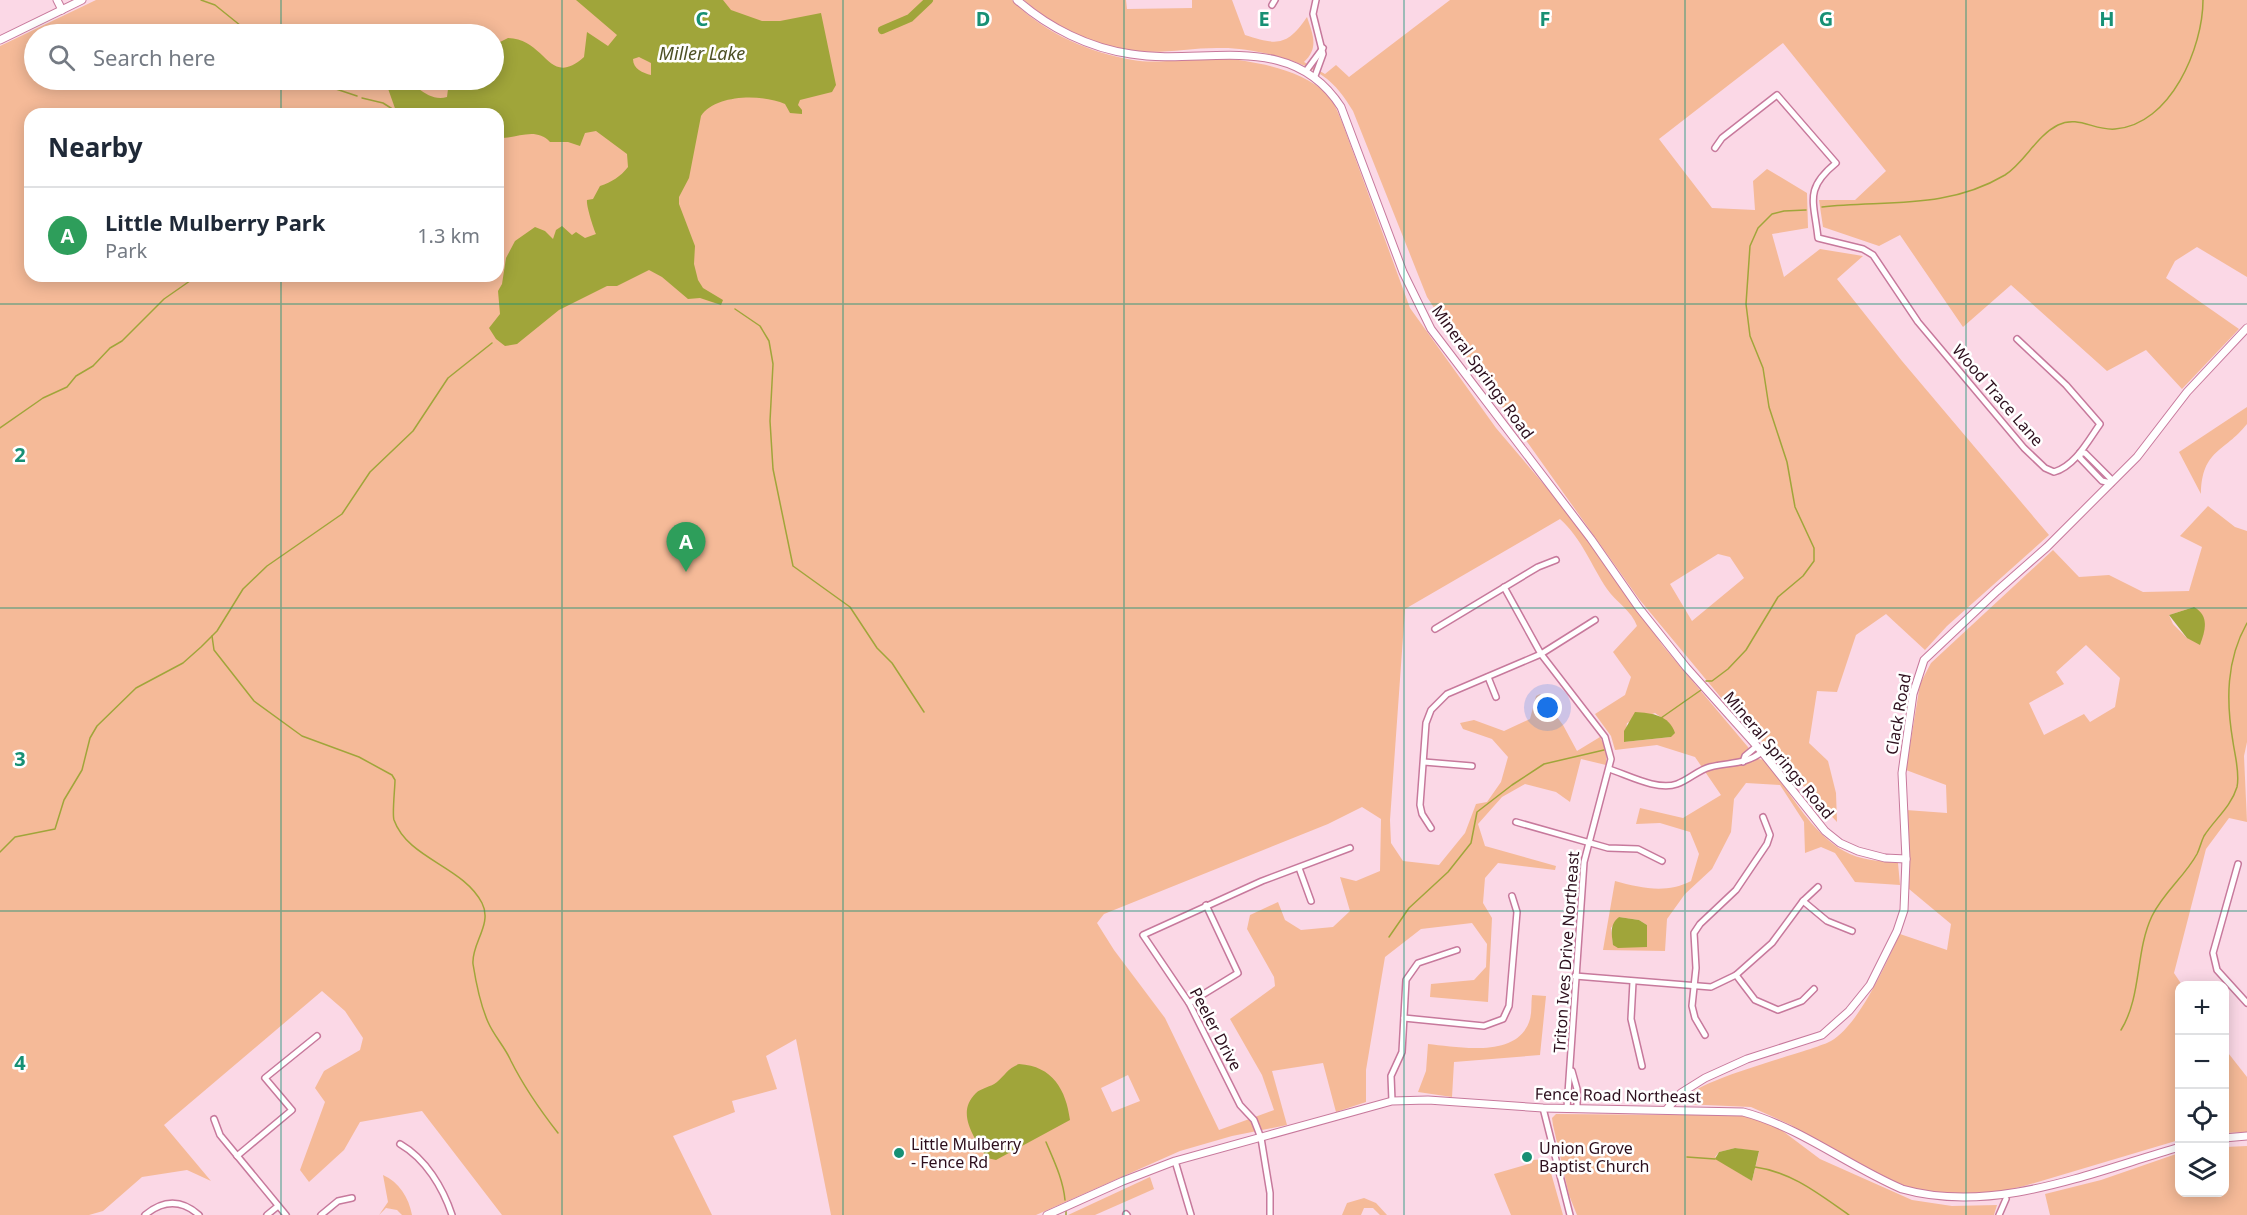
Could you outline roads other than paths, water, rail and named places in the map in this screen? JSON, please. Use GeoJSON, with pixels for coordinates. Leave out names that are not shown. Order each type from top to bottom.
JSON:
{"type":"FeatureCollection","features":[{"type":"Feature","properties":{"kind":"street"},"geometry":{"type":"LineString","coordinates":[[57,0],[62,10]]}},
{"type":"Feature","properties":{"kind":"street"},"geometry":{"type":"LineString","coordinates":[[33,24],[82,0]]}},
{"type":"Feature","properties":{"kind":"street","name":"Mineral Springs Road"},"geometry":{"type":"LineString","coordinates":[[1017,0],[1056,29],[1101,47],[1129,54],[1239,55],[1271,60],[1306,71],[1328,86],[1341,107],[1403,272],[1431,329],[1653,625],[1686,667],[1759,749],[1820,826],[1835,839],[1865,853],[1906,859]]}},
{"type":"Feature","properties":{"kind":"street"},"geometry":{"type":"LineString","coordinates":[[1315,76],[1322,59],[1323,48],[1313,14],[1316,0]]}},
{"type":"Feature","properties":{"kind":"street"},"geometry":{"type":"LineString","coordinates":[[0,40],[24,28]]}},
{"type":"Feature","properties":{"kind":"street"},"geometry":{"type":"LineString","coordinates":[[1306,71],[1323,48]]}},
{"type":"Feature","properties":{"kind":"street","name":"Wood Trace Lane"},"geometry":{"type":"LineString","coordinates":[[1715,148],[1722,138],[1777,95],[1836,164],[1818,178],[1814,188],[1818,238],[1863,249],[1873,255],[1918,322],[2024,448],[2045,468],[2054,472],[2061,470],[2080,453],[2100,424],[2067,385],[2018,339]]}},
{"type":"Feature","properties":{"kind":"street","name":"Clack Road"},"geometry":{"type":"LineString","coordinates":[[1667,1109],[1692,1084],[1747,1059],[1822,1035],[1849,1011],[1870,985],[1897,931],[1905,902],[1906,859],[1902,773],[1913,694],[1924,660],[1997,591],[2048,547],[2137,458],[2187,392],[2247,328]]}},
{"type":"Feature","properties":{"kind":"street"},"geometry":{"type":"LineString","coordinates":[[2080,453],[2085,453],[2110,478],[2111,483]]}},
{"type":"Feature","properties":{"kind":"street"},"geometry":{"type":"LineString","coordinates":[[1435,629],[1538,567],[1556,560]]}},
{"type":"Feature","properties":{"kind":"street","name":"Triton Ives Drive Northeast"},"geometry":{"type":"LineString","coordinates":[[1504,587],[1541,654],[1605,737],[1610,750],[1610,769],[1584,862],[1567,1108]]}},
{"type":"Feature","properties":{"kind":"street"},"geometry":{"type":"LineString","coordinates":[[1431,828],[1422,814],[1420,805],[1426,723],[1437,701],[1447,694],[1541,654],[1595,620]]}},
{"type":"Feature","properties":{"kind":"street"},"geometry":{"type":"LineString","coordinates":[[1488,677],[1496,697]]}},
{"type":"Feature","properties":{"kind":"street"},"geometry":{"type":"LineString","coordinates":[[1610,769],[1662,786],[1675,785],[1704,768],[1750,761],[1759,749]]}},
{"type":"Feature","properties":{"kind":"street"},"geometry":{"type":"LineString","coordinates":[[1424,762],[1472,766]]}},
{"type":"Feature","properties":{"kind":"street"},"geometry":{"type":"LineString","coordinates":[[1705,1035],[1695,1018],[1692,1006],[1696,968],[1694,933],[1700,924],[1736,890],[1767,844],[1770,835],[1763,817]]}},
{"type":"Feature","properties":{"kind":"street"},"geometry":{"type":"LineString","coordinates":[[1516,822],[1608,848],[1638,849],[1662,861]]}},
{"type":"Feature","properties":{"kind":"street"},"geometry":{"type":"LineString","coordinates":[[1189,1003],[1238,973],[1206,906],[1350,848]]}},
{"type":"Feature","properties":{"kind":"street"},"geometry":{"type":"LineString","coordinates":[[2238,864],[2213,954],[2217,970],[2247,1003]]}},
{"type":"Feature","properties":{"kind":"street"},"geometry":{"type":"LineString","coordinates":[[1299,868],[1311,902]]}},
{"type":"Feature","properties":{"kind":"street"},"geometry":{"type":"LineString","coordinates":[[1575,976],[1712,987],[1736,975],[1772,943],[1803,901],[1818,887]]}},
{"type":"Feature","properties":{"kind":"street"},"geometry":{"type":"LineString","coordinates":[[1404,1018],[1484,1026],[1503,1019],[1509,1006],[1517,912],[1512,896]]}},
{"type":"Feature","properties":{"kind":"street"},"geometry":{"type":"LineString","coordinates":[[1803,901],[1827,921],[1852,931]]}},
{"type":"Feature","properties":{"kind":"street","name":"Peeler Drive"},"geometry":{"type":"LineString","coordinates":[[1206,906],[1143,935],[1189,1003],[1240,1105],[1254,1120],[1261,1138],[1270,1192],[1270,1215]]}},
{"type":"Feature","properties":{"kind":"street"},"geometry":{"type":"LineString","coordinates":[[1392,1101],[1391,1076],[1402,1052],[1406,980],[1418,963],[1457,950]]}},
{"type":"Feature","properties":{"kind":"street"},"geometry":{"type":"LineString","coordinates":[[1736,975],[1755,1000],[1778,1010],[1802,1001],[1814,988]]}},
{"type":"Feature","properties":{"kind":"street"},"geometry":{"type":"LineString","coordinates":[[1633,982],[1631,1019],[1642,1066]]}},
{"type":"Feature","properties":{"kind":"street"},"geometry":{"type":"LineString","coordinates":[[237,1156],[292,1110],[266,1078],[317,1036]]}},
{"type":"Feature","properties":{"kind":"street","name":"Triton Ives Drive Northeast"},"geometry":{"type":"LineString","coordinates":[[1571,1066],[1577,1089],[1577,1108]]}},
{"type":"Feature","properties":{"kind":"street","name":"Fence Road Northeast"},"geometry":{"type":"LineString","coordinates":[[1047,1215],[1175,1161],[1392,1101],[1428,1100],[1543,1108],[1743,1112],[1767,1118],[1844,1161],[1904,1190],[1930,1198],[1978,1203],[2028,1195],[2175,1149]]}},
{"type":"Feature","properties":{"kind":"street"},"geometry":{"type":"LineString","coordinates":[[1543,1108],[1570,1215]]}},
{"type":"Feature","properties":{"kind":"street"},"geometry":{"type":"LineString","coordinates":[[214,1119],[220,1135],[286,1215]]}},
{"type":"Feature","properties":{"kind":"street"},"geometry":{"type":"LineString","coordinates":[[2229,1138],[2246,1136]]}},
{"type":"Feature","properties":{"kind":"street"},"geometry":{"type":"LineString","coordinates":[[400,1144],[414,1152],[444,1192],[452,1215]]}},
{"type":"Feature","properties":{"kind":"street"},"geometry":{"type":"LineString","coordinates":[[1175,1161],[1191,1215]]}},
{"type":"Feature","properties":{"kind":"street"},"geometry":{"type":"LineString","coordinates":[[321,1215],[338,1201],[352,1198]]}},
{"type":"Feature","properties":{"kind":"street"},"geometry":{"type":"LineString","coordinates":[[1999,1215],[2006,1199]]}},
{"type":"Feature","properties":{"kind":"street"},"geometry":{"type":"LineString","coordinates":[[145,1215],[156,1206],[178,1203],[188,1206],[199,1215]]}},
{"type":"Feature","properties":{"kind":"street"},"geometry":{"type":"LineString","coordinates":[[267,1215],[278,1206]]}},
{"type":"Feature","properties":{"kind":"water","name":"Miller Lake"},"geometry":{"type":"Polygon","coordinates":[[[576,0],[723,0],[731,10],[762,21],[780,21],[821,13],[836,85],[832,92],[800,100],[798,105],[802,114],[790,113],[785,104],[775,101],[740,98],[717,103],[701,116],[689,178],[679,197],[679,204],[695,246],[694,264],[698,280],[703,288],[723,300],[721,305],[700,298],[688,299],[662,277],[649,270],[617,286],[607,286],[559,310],[517,344],[505,346],[496,339],[489,328],[500,314],[498,291],[504,282],[506,258],[515,241],[535,227],[545,231],[553,239],[556,230],[562,226],[572,235],[576,232],[585,238],[596,234],[587,200],[593,199],[600,186],[616,179],[625,171],[628,167],[627,154],[596,131],[585,133],[580,146],[568,142],[550,142],[533,134],[504,138],[504,108],[395,108],[388,90],[421,90],[438,98],[447,97],[448,90],[504,90],[504,40],[508,38],[521,40],[554,65],[562,68],[584,57],[587,32],[608,46],[617,35],[576,0]],[[639,57],[633,59],[637,68],[651,75],[651,63],[639,57]]]}},
{"type":"Feature","properties":{"kind":"water"},"geometry":{"type":"Polygon","coordinates":[[[2194,607],[2202,615],[2205,624],[2200,645],[2187,638],[2169,615],[2194,607]]]}},
{"type":"Feature","properties":{"kind":"water"},"geometry":{"type":"Polygon","coordinates":[[[1635,712],[1659,716],[1669,722],[1675,733],[1671,737],[1624,742],[1624,731],[1635,712]]]}},
{"type":"Feature","properties":{"kind":"water"},"geometry":{"type":"Polygon","coordinates":[[[1619,917],[1639,920],[1647,925],[1647,947],[1618,948],[1613,945],[1612,926],[1619,917]]]}},
{"type":"Feature","properties":{"kind":"water"},"geometry":{"type":"Polygon","coordinates":[[[1019,1064],[1041,1069],[1056,1082],[1065,1099],[1070,1120],[996,1160],[987,1158],[973,1136],[967,1118],[970,1101],[978,1091],[995,1084],[1019,1064]]]}},
{"type":"Feature","properties":{"kind":"water"},"geometry":{"type":"Polygon","coordinates":[[[1735,1148],[1759,1151],[1752,1181],[1715,1159],[1719,1152],[1735,1148]]]}},
{"type":"Feature","properties":{"kind":"waterway"},"geometry":{"type":"LineString","coordinates":[[201,0],[215,5],[239,24]]}},
{"type":"Feature","properties":{"kind":"waterway"},"geometry":{"type":"LineString","coordinates":[[882,30],[910,18],[929,0]]}},
{"type":"Feature","properties":{"kind":"waterway"},"geometry":{"type":"LineString","coordinates":[[1822,207],[1915,202],[1961,194],[2005,175],[2043,136],[2065,122],[2080,122],[2108,129],[2135,124],[2152,114],[2180,81],[2197,39],[2202,19],[2203,0]]}},
{"type":"Feature","properties":{"kind":"waterway"},"geometry":{"type":"LineString","coordinates":[[339,90],[357,96]]}},
{"type":"Feature","properties":{"kind":"waterway"},"geometry":{"type":"LineString","coordinates":[[362,98],[383,103],[391,108]]}},
{"type":"Feature","properties":{"kind":"waterway"},"geometry":{"type":"LineString","coordinates":[[1706,681],[1712,681],[1728,669],[1746,650],[1778,597],[1803,576],[1814,561],[1814,548],[1795,507],[1787,462],[1769,407],[1763,368],[1750,336],[1746,304],[1750,246],[1758,228],[1772,214],[1806,210]]}},
{"type":"Feature","properties":{"kind":"waterway"},"geometry":{"type":"LineString","coordinates":[[0,428],[43,398],[67,387],[76,376],[93,366],[110,348],[122,341],[164,299],[188,282]]}},
{"type":"Feature","properties":{"kind":"waterway"},"geometry":{"type":"LineString","coordinates":[[735,309],[760,326],[769,341],[773,364],[770,421],[773,469],[793,566],[850,607],[877,648],[892,663],[924,712]]}},
{"type":"Feature","properties":{"kind":"waterway"},"geometry":{"type":"LineString","coordinates":[[0,852],[15,837],[55,829],[64,800],[82,770],[90,738],[97,726],[136,688],[183,663],[201,647],[217,631],[243,589],[267,566],[342,514],[370,472],[413,431],[448,378],[492,343]]}},
{"type":"Feature","properties":{"kind":"waterway"},"geometry":{"type":"LineString","coordinates":[[2121,1030],[2132,1003],[2143,944],[2152,916],[2162,899],[2192,862],[2204,836],[2227,807],[2237,787],[2238,770],[2229,711],[2229,696],[2231,666],[2247,623]]}},
{"type":"Feature","properties":{"kind":"waterway"},"geometry":{"type":"LineString","coordinates":[[212,636],[214,650],[254,701],[302,736],[359,757],[392,775],[395,780],[393,817],[401,833],[423,854],[473,890],[485,911],[485,919],[473,956],[485,1015],[527,1089],[558,1133]]}},
{"type":"Feature","properties":{"kind":"waterway"},"geometry":{"type":"LineString","coordinates":[[1661,718],[1701,690]]}},
{"type":"Feature","properties":{"kind":"waterway"},"geometry":{"type":"LineString","coordinates":[[1389,937],[1409,908],[1448,872],[1471,843],[1477,812],[1544,764],[1604,750]]}},
{"type":"Feature","properties":{"kind":"waterway"},"geometry":{"type":"LineString","coordinates":[[1046,1142],[1060,1177],[1065,1200]]}},
{"type":"Feature","properties":{"kind":"waterway"},"geometry":{"type":"LineString","coordinates":[[1687,1157],[1715,1159]]}},
{"type":"Feature","properties":{"kind":"waterway"},"geometry":{"type":"LineString","coordinates":[[1755,1167],[1793,1179],[1849,1215]]}},
{"type":"Feature","properties":{"kind":"place","name":"Little Mulberry Park"},"geometry":{"type":"Point","coordinates":[686,572]}},
{"type":"Feature","properties":{"kind":"place","name":"Little Mulberry - Fence Rd"},"geometry":{"type":"Point","coordinates":[899,1153]}},
{"type":"Feature","properties":{"kind":"place","name":"Union Grove Baptist Church"},"geometry":{"type":"Point","coordinates":[1527,1157]}}]}
